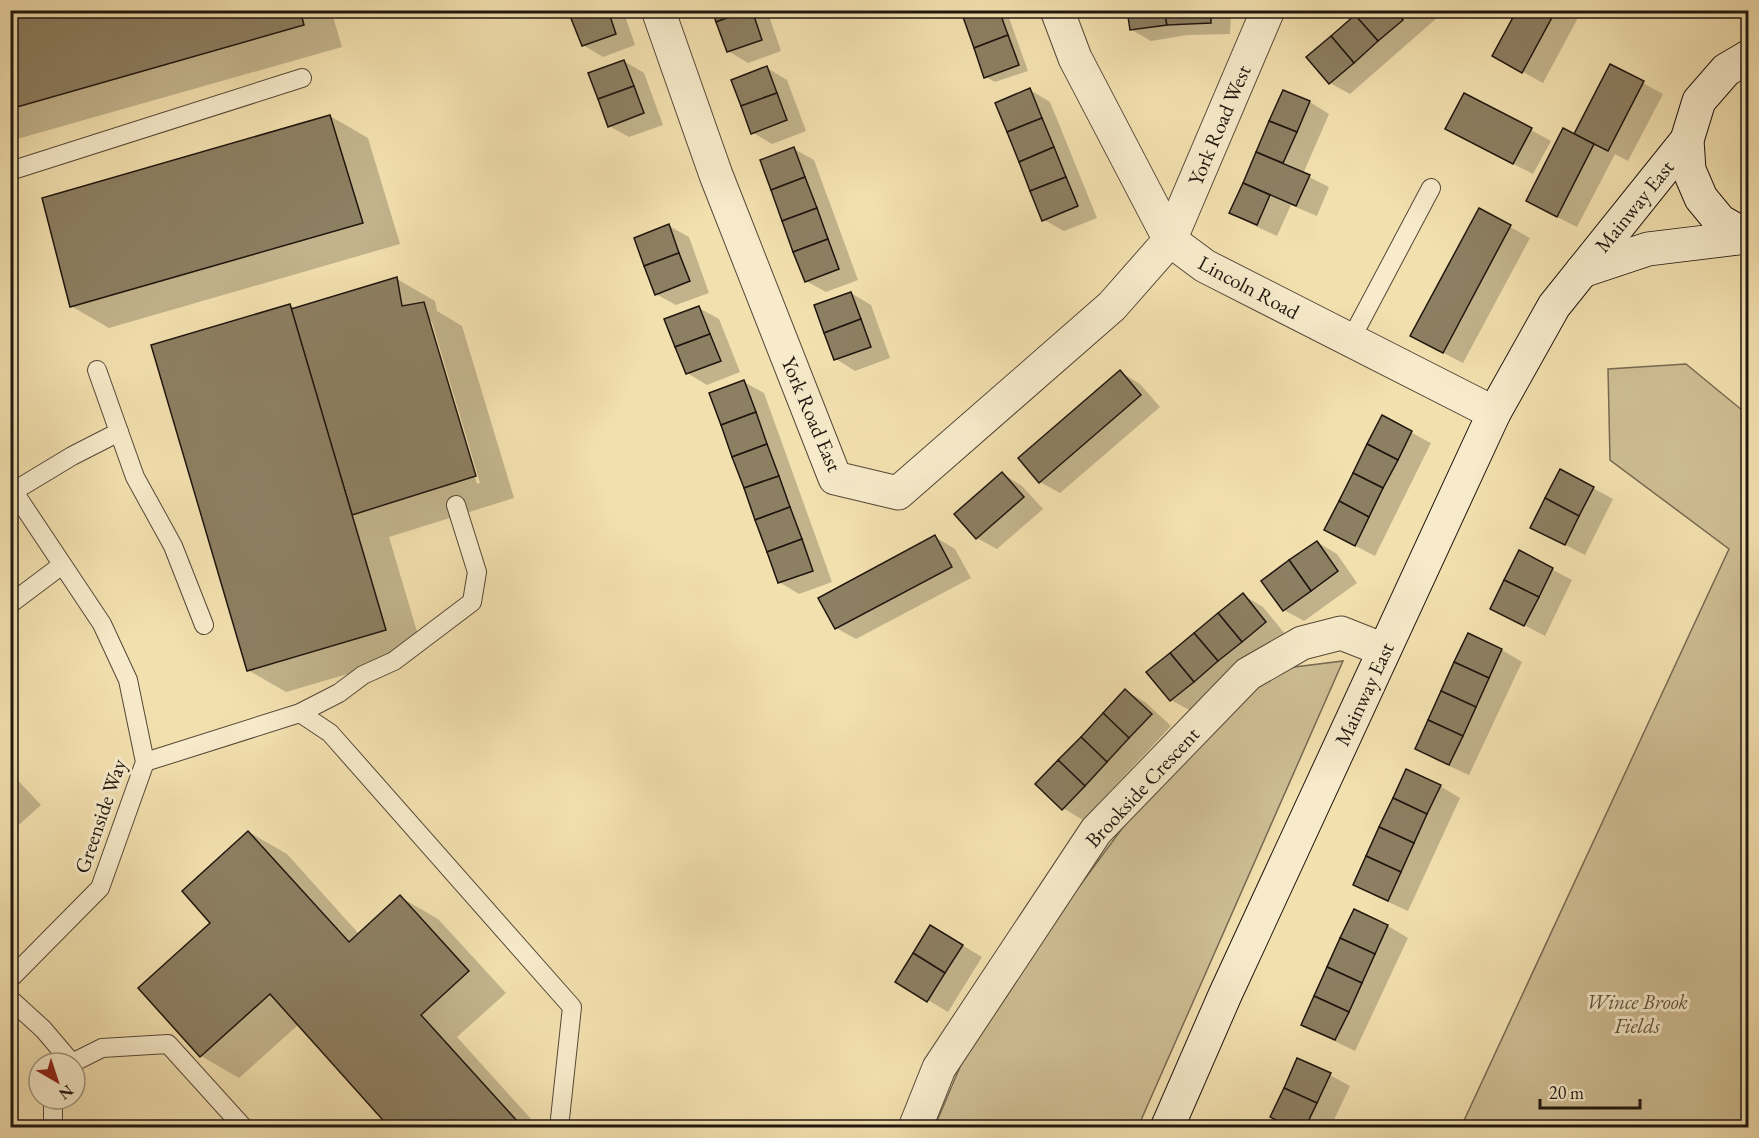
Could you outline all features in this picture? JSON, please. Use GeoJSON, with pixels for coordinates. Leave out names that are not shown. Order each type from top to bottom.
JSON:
{"type":"FeatureCollection","features":[{"type":"Feature","properties":{"kind":"street","name":"York Road East"},"geometry":{"type":"LineString","coordinates":[[658,10],[716,175],[835,478],[898,493],[1112,306],[1170,240]]}},
{"type":"Feature","properties":{"kind":"street","name":"Lincoln Road"},"geometry":{"type":"LineString","coordinates":[[1057,10],[1075,58],[1170,240],[1205,266],[1494,413]]}},
{"type":"Feature","properties":{"kind":"street","name":"York Road West"},"geometry":{"type":"LineString","coordinates":[[1170,240],[1268,10]]}},
{"type":"Feature","properties":{"kind":"street"},"geometry":{"type":"LineString","coordinates":[[1748,237],[1720,221],[1701,198],[1689,170],[1687,140],[1699,101],[1737,64],[1749,39]]}},
{"type":"Feature","properties":{"kind":"street","name":"Mainway East"},"geometry":{"type":"LineString","coordinates":[[1167,1128],[1225,995],[1494,413],[1554,306],[1687,140]]}},
{"type":"Feature","properties":{"kind":"street","name":"Mainway East"},"geometry":{"type":"LineString","coordinates":[[1582,271],[1648,249],[1748,237]]}},
{"type":"Feature","properties":{"kind":"street","name":"Brookside Crescent"},"geometry":{"type":"LineString","coordinates":[[915,1128],[939,1068],[1096,831],[1248,674],[1302,643],[1341,633],[1384,650]]}},
{"type":"Feature","properties":{"kind":"lane"},"geometry":{"type":"LineString","coordinates":[[10,171],[302,78]]}},
{"type":"Feature","properties":{"kind":"lane"},"geometry":{"type":"LineString","coordinates":[[1351,339],[1431,188]]}},
{"type":"Feature","properties":{"kind":"lane"},"geometry":{"type":"LineString","coordinates":[[97,370],[135,477],[173,546],[204,625]]}},
{"type":"Feature","properties":{"kind":"lane"},"geometry":{"type":"LineString","coordinates":[[12,489],[120,432]]}},
{"type":"Feature","properties":{"kind":"lane","name":"Greenside Way"},"geometry":{"type":"LineString","coordinates":[[10,979],[100,888],[145,762],[128,680],[102,624],[12,489]]}},
{"type":"Feature","properties":{"kind":"lane"},"geometry":{"type":"LineString","coordinates":[[145,762],[300,713],[339,693],[363,675],[394,661],[472,602],[477,572],[456,506]]}},
{"type":"Feature","properties":{"kind":"lane"},"geometry":{"type":"LineString","coordinates":[[10,604],[62,565]]}},
{"type":"Feature","properties":{"kind":"lane"},"geometry":{"type":"LineString","coordinates":[[300,713],[330,733],[572,1007],[560,1128]]}},
{"type":"Feature","properties":{"kind":"lane"},"geometry":{"type":"LineString","coordinates":[[10,999],[43,1029],[62,1051]]}},
{"type":"Feature","properties":{"kind":"lane"},"geometry":{"type":"LineString","coordinates":[[87,1056],[102,1048],[168,1044],[244,1128]]}},
{"type":"Feature","properties":{"kind":"lane"},"geometry":{"type":"LineString","coordinates":[[53,1111],[53,1128]]}},
{"type":"Feature","properties":{"kind":"green space","name":"Wince Brook Fields"},"geometry":{"type":"Polygon","coordinates":[[[1686,364],[1748,415],[1748,1127],[1461,1127],[1729,549],[1610,460],[1608,369],[1686,364]]]}},
{"type":"Feature","properties":{"kind":"green space"},"geometry":{"type":"Polygon","coordinates":[[[1343,661],[1138,1127],[934,1128],[979,1022],[1149,792],[1270,670],[1343,661]]]}},
{"type":"Feature","properties":{"kind":"building"},"geometry":{"type":"Polygon","coordinates":[[[10,10],[300,10],[304,25],[10,109],[10,10]]]}},
{"type":"Feature","properties":{"kind":"building"},"geometry":{"type":"Polygon","coordinates":[[[585,10],[608,10],[616,34],[582,46],[570,16],[585,10]]]}},
{"type":"Feature","properties":{"kind":"building"},"geometry":{"type":"Polygon","coordinates":[[[712,10],[749,10],[716,22],[712,10]]]}},
{"type":"Feature","properties":{"kind":"building"},"geometry":{"type":"Polygon","coordinates":[[[752,10],[762,40],[727,52],[716,22],[752,10]]]}},
{"type":"Feature","properties":{"kind":"building"},"geometry":{"type":"Polygon","coordinates":[[[982,10],[999,10],[1008,35],[974,48],[963,17],[982,10]]]}},
{"type":"Feature","properties":{"kind":"building"},"geometry":{"type":"Polygon","coordinates":[[[1127,10],[1164,10],[1167,25],[1130,30],[1127,10]]]}},
{"type":"Feature","properties":{"kind":"building"},"geometry":{"type":"Polygon","coordinates":[[[1164,10],[1211,10],[1211,23],[1167,25],[1164,10]]]}},
{"type":"Feature","properties":{"kind":"building"},"geometry":{"type":"Polygon","coordinates":[[[1360,10],[1395,10],[1403,20],[1378,41],[1355,15],[1360,10]]]}},
{"type":"Feature","properties":{"kind":"building"},"geometry":{"type":"Polygon","coordinates":[[[1517,10],[1556,10],[1522,73],[1492,56],[1517,10]]]}},
{"type":"Feature","properties":{"kind":"building"},"geometry":{"type":"Polygon","coordinates":[[[1355,15],[1378,41],[1354,63],[1331,36],[1355,15]]]}},
{"type":"Feature","properties":{"kind":"building"},"geometry":{"type":"Polygon","coordinates":[[[1008,35],[1019,65],[984,78],[974,48],[1008,35]]]}},
{"type":"Feature","properties":{"kind":"building"},"geometry":{"type":"Polygon","coordinates":[[[1331,36],[1354,63],[1329,84],[1306,57],[1331,36]]]}},
{"type":"Feature","properties":{"kind":"building"},"geometry":{"type":"Polygon","coordinates":[[[624,60],[634,86],[598,99],[588,73],[624,60]]]}},
{"type":"Feature","properties":{"kind":"building"},"geometry":{"type":"Polygon","coordinates":[[[1610,64],[1644,81],[1608,151],[1574,134],[1610,64]]]}},
{"type":"Feature","properties":{"kind":"building"},"geometry":{"type":"Polygon","coordinates":[[[767,66],[777,93],[741,106],[731,80],[767,66]]]}},
{"type":"Feature","properties":{"kind":"building"},"geometry":{"type":"Polygon","coordinates":[[[634,86],[644,113],[608,127],[598,99],[634,86]]]}},
{"type":"Feature","properties":{"kind":"building"},"geometry":{"type":"Polygon","coordinates":[[[1030,88],[1042,118],[1007,132],[995,103],[1030,88]]]}},
{"type":"Feature","properties":{"kind":"building"},"geometry":{"type":"Polygon","coordinates":[[[1283,90],[1310,101],[1297,132],[1269,121],[1283,90]]]}},
{"type":"Feature","properties":{"kind":"building"},"geometry":{"type":"Polygon","coordinates":[[[777,93],[787,120],[751,134],[741,106],[777,93]]]}},
{"type":"Feature","properties":{"kind":"building"},"geometry":{"type":"Polygon","coordinates":[[[1464,93],[1532,128],[1513,164],[1445,129],[1464,93]]]}},
{"type":"Feature","properties":{"kind":"building"},"geometry":{"type":"Polygon","coordinates":[[[330,115],[363,223],[70,307],[42,198],[330,115]]]}},
{"type":"Feature","properties":{"kind":"building"},"geometry":{"type":"Polygon","coordinates":[[[1042,118],[1054,147],[1019,162],[1007,132],[1042,118]]]}},
{"type":"Feature","properties":{"kind":"building"},"geometry":{"type":"Polygon","coordinates":[[[1269,121],[1297,132],[1283,163],[1256,152],[1269,121]]]}},
{"type":"Feature","properties":{"kind":"building"},"geometry":{"type":"Polygon","coordinates":[[[1563,128],[1594,144],[1557,217],[1526,201],[1563,128]]]}},
{"type":"Feature","properties":{"kind":"building"},"geometry":{"type":"Polygon","coordinates":[[[794,147],[805,177],[771,190],[760,160],[794,147]]]}},
{"type":"Feature","properties":{"kind":"building"},"geometry":{"type":"Polygon","coordinates":[[[1054,147],[1066,177],[1030,191],[1019,162],[1054,147]]]}},
{"type":"Feature","properties":{"kind":"building"},"geometry":{"type":"Polygon","coordinates":[[[1256,152],[1310,175],[1296,206],[1243,183],[1256,152]]]}},
{"type":"Feature","properties":{"kind":"building"},"geometry":{"type":"Polygon","coordinates":[[[805,177],[817,208],[782,221],[771,190],[805,177]]]}},
{"type":"Feature","properties":{"kind":"building"},"geometry":{"type":"Polygon","coordinates":[[[1066,177],[1078,206],[1042,221],[1030,191],[1066,177]]]}},
{"type":"Feature","properties":{"kind":"building"},"geometry":{"type":"Polygon","coordinates":[[[1243,183],[1270,195],[1257,225],[1229,213],[1243,183]]]}},
{"type":"Feature","properties":{"kind":"building"},"geometry":{"type":"Polygon","coordinates":[[[817,208],[828,239],[793,252],[782,221],[817,208]]]}},
{"type":"Feature","properties":{"kind":"building"},"geometry":{"type":"Polygon","coordinates":[[[1479,208],[1511,225],[1443,353],[1410,336],[1479,208]]]}},
{"type":"Feature","properties":{"kind":"building"},"geometry":{"type":"Polygon","coordinates":[[[669,224],[679,253],[644,266],[634,238],[669,224]]]}},
{"type":"Feature","properties":{"kind":"building"},"geometry":{"type":"Polygon","coordinates":[[[828,239],[839,269],[805,282],[793,252],[828,239]]]}},
{"type":"Feature","properties":{"kind":"building"},"geometry":{"type":"Polygon","coordinates":[[[679,253],[690,281],[655,295],[644,266],[679,253]]]}},
{"type":"Feature","properties":{"kind":"building"},"geometry":{"type":"Polygon","coordinates":[[[397,277],[402,306],[424,302],[476,476],[352,515],[291,309],[397,277]]]}},
{"type":"Feature","properties":{"kind":"building"},"geometry":{"type":"Polygon","coordinates":[[[851,292],[861,319],[824,333],[814,305],[851,292]]]}},
{"type":"Feature","properties":{"kind":"building"},"geometry":{"type":"Polygon","coordinates":[[[290,304],[386,630],[247,671],[151,345],[290,304]]]}},
{"type":"Feature","properties":{"kind":"building"},"geometry":{"type":"Polygon","coordinates":[[[699,306],[710,334],[675,347],[664,319],[699,306]]]}},
{"type":"Feature","properties":{"kind":"building"},"geometry":{"type":"Polygon","coordinates":[[[861,319],[871,347],[834,360],[824,333],[861,319]]]}},
{"type":"Feature","properties":{"kind":"building"},"geometry":{"type":"Polygon","coordinates":[[[710,334],[721,361],[686,374],[675,347],[710,334]]]}},
{"type":"Feature","properties":{"kind":"building"},"geometry":{"type":"Polygon","coordinates":[[[1120,370],[1141,395],[1039,483],[1018,458],[1120,370]]]}},
{"type":"Feature","properties":{"kind":"building"},"geometry":{"type":"Polygon","coordinates":[[[744,380],[756,412],[721,425],[709,393],[744,380]]]}},
{"type":"Feature","properties":{"kind":"building"},"geometry":{"type":"Polygon","coordinates":[[[756,412],[767,444],[732,457],[721,425],[756,412]]]}},
{"type":"Feature","properties":{"kind":"building"},"geometry":{"type":"Polygon","coordinates":[[[1382,415],[1412,431],[1398,460],[1367,444],[1382,415]]]}},
{"type":"Feature","properties":{"kind":"building"},"geometry":{"type":"Polygon","coordinates":[[[767,444],[779,476],[744,488],[732,457],[767,444]]]}},
{"type":"Feature","properties":{"kind":"building"},"geometry":{"type":"Polygon","coordinates":[[[1367,444],[1398,460],[1383,488],[1353,473],[1367,444]]]}},
{"type":"Feature","properties":{"kind":"building"},"geometry":{"type":"Polygon","coordinates":[[[1560,469],[1594,487],[1579,516],[1545,498],[1560,469]]]}},
{"type":"Feature","properties":{"kind":"building"},"geometry":{"type":"Polygon","coordinates":[[[1002,472],[1024,497],[976,539],[954,514],[1002,472]]]}},
{"type":"Feature","properties":{"kind":"building"},"geometry":{"type":"Polygon","coordinates":[[[1353,473],[1383,488],[1369,517],[1339,501],[1353,473]]]}},
{"type":"Feature","properties":{"kind":"building"},"geometry":{"type":"Polygon","coordinates":[[[779,476],[790,507],[755,520],[744,488],[779,476]]]}},
{"type":"Feature","properties":{"kind":"building"},"geometry":{"type":"Polygon","coordinates":[[[1545,498],[1579,516],[1565,545],[1530,528],[1545,498]]]}},
{"type":"Feature","properties":{"kind":"building"},"geometry":{"type":"Polygon","coordinates":[[[1339,501],[1369,517],[1355,546],[1324,530],[1339,501]]]}},
{"type":"Feature","properties":{"kind":"building"},"geometry":{"type":"Polygon","coordinates":[[[790,507],[802,539],[767,552],[755,520],[790,507]]]}},
{"type":"Feature","properties":{"kind":"building"},"geometry":{"type":"Polygon","coordinates":[[[935,535],[952,567],[835,629],[818,598],[935,535]]]}},
{"type":"Feature","properties":{"kind":"building"},"geometry":{"type":"Polygon","coordinates":[[[802,539],[813,571],[778,583],[767,552],[802,539]]]}},
{"type":"Feature","properties":{"kind":"building"},"geometry":{"type":"Polygon","coordinates":[[[1317,541],[1338,571],[1311,591],[1289,560],[1317,541]]]}},
{"type":"Feature","properties":{"kind":"building"},"geometry":{"type":"Polygon","coordinates":[[[1519,550],[1553,568],[1539,597],[1504,580],[1519,550]]]}},
{"type":"Feature","properties":{"kind":"building"},"geometry":{"type":"Polygon","coordinates":[[[1289,560],[1311,591],[1283,611],[1261,581],[1289,560]]]}},
{"type":"Feature","properties":{"kind":"building"},"geometry":{"type":"Polygon","coordinates":[[[1504,580],[1539,597],[1524,626],[1490,609],[1504,580]]]}},
{"type":"Feature","properties":{"kind":"building"},"geometry":{"type":"Polygon","coordinates":[[[1243,593],[1266,622],[1242,642],[1218,613],[1243,593]]]}},
{"type":"Feature","properties":{"kind":"building"},"geometry":{"type":"Polygon","coordinates":[[[1218,613],[1242,642],[1218,661],[1194,633],[1218,613]]]}},
{"type":"Feature","properties":{"kind":"building"},"geometry":{"type":"Polygon","coordinates":[[[1194,633],[1218,661],[1194,682],[1170,653],[1194,633]]]}},
{"type":"Feature","properties":{"kind":"building"},"geometry":{"type":"Polygon","coordinates":[[[1468,633],[1502,649],[1489,678],[1454,662],[1468,633]]]}},
{"type":"Feature","properties":{"kind":"building"},"geometry":{"type":"Polygon","coordinates":[[[1170,653],[1194,682],[1170,701],[1146,672],[1170,653]]]}},
{"type":"Feature","properties":{"kind":"building"},"geometry":{"type":"Polygon","coordinates":[[[1454,662],[1489,678],[1476,707],[1441,691],[1454,662]]]}},
{"type":"Feature","properties":{"kind":"building"},"geometry":{"type":"Polygon","coordinates":[[[1125,689],[1152,714],[1129,738],[1103,713],[1125,689]]]}},
{"type":"Feature","properties":{"kind":"building"},"geometry":{"type":"Polygon","coordinates":[[[1441,691],[1476,707],[1463,736],[1428,720],[1441,691]]]}},
{"type":"Feature","properties":{"kind":"building"},"geometry":{"type":"Polygon","coordinates":[[[1103,713],[1129,738],[1107,762],[1081,737],[1103,713]]]}},
{"type":"Feature","properties":{"kind":"building"},"geometry":{"type":"Polygon","coordinates":[[[1428,720],[1463,736],[1449,765],[1415,749],[1428,720]]]}},
{"type":"Feature","properties":{"kind":"building"},"geometry":{"type":"Polygon","coordinates":[[[1081,737],[1107,762],[1085,786],[1058,760],[1081,737]]]}},
{"type":"Feature","properties":{"kind":"building"},"geometry":{"type":"Polygon","coordinates":[[[1058,760],[1085,786],[1062,810],[1035,784],[1058,760]]]}},
{"type":"Feature","properties":{"kind":"building"},"geometry":{"type":"Polygon","coordinates":[[[1406,769],[1441,785],[1427,814],[1393,798],[1406,769]]]}},
{"type":"Feature","properties":{"kind":"building"},"geometry":{"type":"Polygon","coordinates":[[[1393,798],[1427,814],[1414,843],[1379,827],[1393,798]]]}},
{"type":"Feature","properties":{"kind":"building"},"geometry":{"type":"Polygon","coordinates":[[[1379,827],[1414,843],[1401,872],[1366,856],[1379,827]]]}},
{"type":"Feature","properties":{"kind":"building"},"geometry":{"type":"Polygon","coordinates":[[[248,831],[349,942],[400,895],[469,971],[421,1015],[518,1122],[512,1128],[390,1128],[270,994],[200,1057],[138,988],[210,923],[182,891],[248,831]]]}},
{"type":"Feature","properties":{"kind":"building"},"geometry":{"type":"Polygon","coordinates":[[[1366,856],[1401,872],[1388,901],[1353,885],[1366,856]]]}},
{"type":"Feature","properties":{"kind":"building"},"geometry":{"type":"Polygon","coordinates":[[[1354,909],[1388,925],[1375,954],[1340,938],[1354,909]]]}},
{"type":"Feature","properties":{"kind":"building"},"geometry":{"type":"Polygon","coordinates":[[[930,925],[963,945],[945,973],[913,953],[930,925]]]}},
{"type":"Feature","properties":{"kind":"building"},"geometry":{"type":"Polygon","coordinates":[[[1340,938],[1375,954],[1362,983],[1327,967],[1340,938]]]}},
{"type":"Feature","properties":{"kind":"building"},"geometry":{"type":"Polygon","coordinates":[[[913,953],[945,973],[927,1002],[895,982],[913,953]]]}},
{"type":"Feature","properties":{"kind":"building"},"geometry":{"type":"Polygon","coordinates":[[[1327,967],[1362,983],[1349,1012],[1314,996],[1327,967]]]}},
{"type":"Feature","properties":{"kind":"building"},"geometry":{"type":"Polygon","coordinates":[[[1314,996],[1349,1012],[1335,1040],[1301,1025],[1314,996]]]}},
{"type":"Feature","properties":{"kind":"building"},"geometry":{"type":"Polygon","coordinates":[[[1297,1058],[1331,1073],[1317,1103],[1284,1088],[1297,1058]]]}},
{"type":"Feature","properties":{"kind":"building"},"geometry":{"type":"Polygon","coordinates":[[[1284,1088],[1317,1103],[1305,1128],[1292,1128],[1270,1117],[1284,1088]]]}}]}
